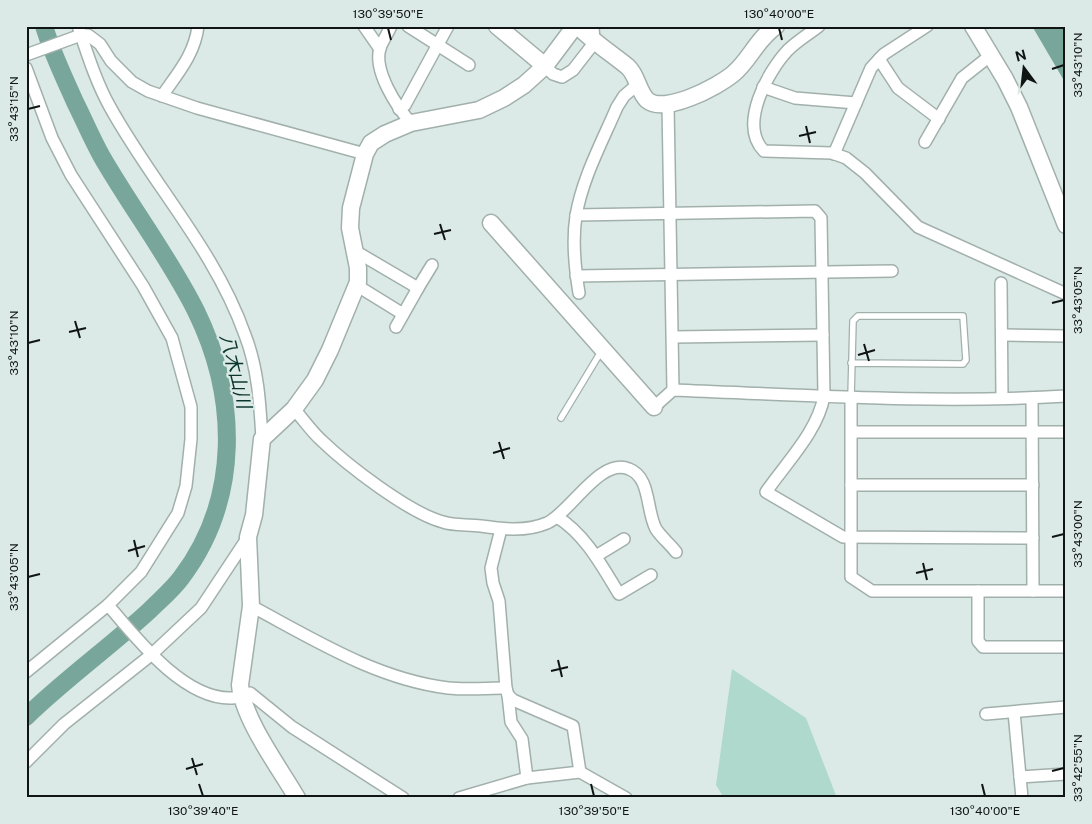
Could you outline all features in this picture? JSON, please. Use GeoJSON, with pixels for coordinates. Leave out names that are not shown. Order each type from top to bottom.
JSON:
{"type":"FeatureCollection","features":[{"type":"Feature","properties":{"kind":"street"},"geometry":{"type":"LineString","coordinates":[[162,96],[192,52],[196,43],[198,26]]}},
{"type":"Feature","properties":{"kind":"street"},"geometry":{"type":"LineString","coordinates":[[364,26],[380,49],[387,86],[399,109],[411,123]]}},
{"type":"Feature","properties":{"kind":"street"},"geometry":{"type":"LineString","coordinates":[[380,49],[392,26]]}},
{"type":"Feature","properties":{"kind":"street"},"geometry":{"type":"LineString","coordinates":[[408,26],[469,64]]}},
{"type":"Feature","properties":{"kind":"street"},"geometry":{"type":"LineString","coordinates":[[399,109],[405,105],[448,26]]}},
{"type":"Feature","properties":{"kind":"street"},"geometry":{"type":"LineString","coordinates":[[497,26],[553,74],[562,77],[573,70],[594,43],[594,26]]}},
{"type":"Feature","properties":{"kind":"street"},"geometry":{"type":"LineString","coordinates":[[262,439],[294,408],[315,380],[330,350],[356,285],[358,268],[350,228],[351,208],[365,154],[371,143],[384,134],[411,123],[479,110],[524,85],[545,66],[577,26],[594,43],[630,69],[645,98],[651,103],[668,105],[685,100],[732,75],[759,39],[776,26]]}},
{"type":"Feature","properties":{"kind":"street"},"geometry":{"type":"LineString","coordinates":[[819,26],[789,50],[770,72],[754,116],[757,144],[764,150],[834,154],[846,158],[865,173],[918,227],[1066,294]]}},
{"type":"Feature","properties":{"kind":"street"},"geometry":{"type":"LineString","coordinates":[[834,154],[871,68],[880,59],[928,26]]}},
{"type":"Feature","properties":{"kind":"street"},"geometry":{"type":"LineString","coordinates":[[973,26],[1019,107],[1066,225]]}},
{"type":"Feature","properties":{"kind":"street"},"geometry":{"type":"LineString","coordinates":[[78,32],[109,106],[208,256],[246,335],[259,389],[262,439],[254,515],[248,537],[251,606],[240,685],[241,696],[248,715],[296,798]]}},
{"type":"Feature","properties":{"kind":"street"},"geometry":{"type":"LineString","coordinates":[[26,55],[78,32],[88,35],[100,44],[112,61],[132,82],[162,96],[365,154]]}},
{"type":"Feature","properties":{"kind":"street"},"geometry":{"type":"LineString","coordinates":[[925,142],[966,72],[991,55]]}},
{"type":"Feature","properties":{"kind":"street"},"geometry":{"type":"LineString","coordinates":[[880,59],[898,88],[938,119]]}},
{"type":"Feature","properties":{"kind":"street"},"geometry":{"type":"LineString","coordinates":[[26,68],[52,138],[71,175],[143,286],[172,338],[191,408],[192,439],[186,486],[178,513],[141,572],[108,605],[26,672]]}},
{"type":"Feature","properties":{"kind":"street"},"geometry":{"type":"LineString","coordinates":[[578,294],[576,276],[576,215],[584,188],[617,107],[624,96],[638,84]]}},
{"type":"Feature","properties":{"kind":"street"},"geometry":{"type":"LineString","coordinates":[[764,87],[795,98],[856,103]]}},
{"type":"Feature","properties":{"kind":"street"},"geometry":{"type":"LineString","coordinates":[[668,105],[673,390]]}},
{"type":"Feature","properties":{"kind":"street"},"geometry":{"type":"LineString","coordinates":[[576,215],[815,211],[821,218],[824,396],[822,407],[812,427],[766,492],[843,537],[1033,538]]}},
{"type":"Feature","properties":{"kind":"street"},"geometry":{"type":"LineString","coordinates":[[491,223],[654,407],[673,390],[851,398],[1032,398],[1066,396]]}},
{"type":"Feature","properties":{"kind":"street"},"geometry":{"type":"LineString","coordinates":[[355,251],[418,288]]}},
{"type":"Feature","properties":{"kind":"street"},"geometry":{"type":"LineString","coordinates":[[396,327],[432,265]]}},
{"type":"Feature","properties":{"kind":"street"},"geometry":{"type":"LineString","coordinates":[[576,276],[892,271]]}},
{"type":"Feature","properties":{"kind":"street"},"geometry":{"type":"LineString","coordinates":[[1001,282],[1002,398]]}},
{"type":"Feature","properties":{"kind":"street"},"geometry":{"type":"LineString","coordinates":[[356,285],[403,314]]}},
{"type":"Feature","properties":{"kind":"street"},"geometry":{"type":"LineString","coordinates":[[673,337],[823,335]]}},
{"type":"Feature","properties":{"kind":"street"},"geometry":{"type":"LineString","coordinates":[[1002,335],[1066,336]]}},
{"type":"Feature","properties":{"kind":"street"},"geometry":{"type":"LineString","coordinates":[[851,398],[852,577],[872,591],[1066,591]]}},
{"type":"Feature","properties":{"kind":"street"},"geometry":{"type":"LineString","coordinates":[[1032,398],[1033,591]]}},
{"type":"Feature","properties":{"kind":"street"},"geometry":{"type":"LineString","coordinates":[[294,408],[321,440],[402,502],[442,522],[501,529],[532,529],[557,517],[602,473],[616,467],[629,468],[639,476],[644,485],[656,529],[676,552]]}},
{"type":"Feature","properties":{"kind":"street"},"geometry":{"type":"LineString","coordinates":[[852,432],[1066,432]]}},
{"type":"Feature","properties":{"kind":"street"},"geometry":{"type":"LineString","coordinates":[[852,485],[1033,484]]}},
{"type":"Feature","properties":{"kind":"street"},"geometry":{"type":"LineString","coordinates":[[557,517],[568,523],[596,556],[618,594],[651,575]]}},
{"type":"Feature","properties":{"kind":"street"},"geometry":{"type":"LineString","coordinates":[[501,529],[491,568],[493,584],[499,602],[511,722],[522,739],[527,778]]}},
{"type":"Feature","properties":{"kind":"street"},"geometry":{"type":"LineString","coordinates":[[26,762],[64,724],[151,655],[201,608],[248,537]]}},
{"type":"Feature","properties":{"kind":"street"},"geometry":{"type":"LineString","coordinates":[[596,556],[624,539]]}},
{"type":"Feature","properties":{"kind":"street"},"geometry":{"type":"LineString","coordinates":[[978,591],[978,641],[983,647],[1066,647]]}},
{"type":"Feature","properties":{"kind":"street"},"geometry":{"type":"LineString","coordinates":[[108,605],[151,655],[186,684],[220,698],[234,699],[250,693],[292,727],[402,798]]}},
{"type":"Feature","properties":{"kind":"street"},"geometry":{"type":"LineString","coordinates":[[251,606],[355,661],[403,679],[449,688],[507,691],[514,700],[573,726],[580,772]]}},
{"type":"Feature","properties":{"kind":"street"},"geometry":{"type":"LineString","coordinates":[[986,714],[1066,707]]}},
{"type":"Feature","properties":{"kind":"street"},"geometry":{"type":"LineString","coordinates":[[1014,712],[1022,798]]}},
{"type":"Feature","properties":{"kind":"street"},"geometry":{"type":"LineString","coordinates":[[459,798],[527,778],[580,772],[626,798]]}},
{"type":"Feature","properties":{"kind":"street"},"geometry":{"type":"LineString","coordinates":[[1020,778],[1066,774]]}},
{"type":"Feature","properties":{"kind":"lane"},"geometry":{"type":"LineString","coordinates":[[851,363],[963,364],[966,360],[965,321],[963,316],[858,316],[853,321],[851,363],[851,398]]}},
{"type":"Feature","properties":{"kind":"lane"},"geometry":{"type":"LineString","coordinates":[[561,418],[603,348]]}},
{"type":"Feature","properties":{"kind":"shaded area"},"geometry":{"type":"Polygon","coordinates":[[[1032,26],[1066,26],[1066,84],[1032,26]]]}},
{"type":"Feature","properties":{"kind":"shaded area"},"geometry":{"type":"Polygon","coordinates":[[[732,669],[806,718],[837,798],[724,798],[716,785],[732,669]]]}},
{"type":"Feature","properties":{"kind":"waterway","name":"八木山川"},"geometry":{"type":"LineString","coordinates":[[26,717],[56,689],[135,624],[181,578],[201,547],[215,515],[223,481],[227,447],[226,412],[220,378],[210,344],[196,311],[174,271],[98,150],[58,65],[44,26]]}}]}
